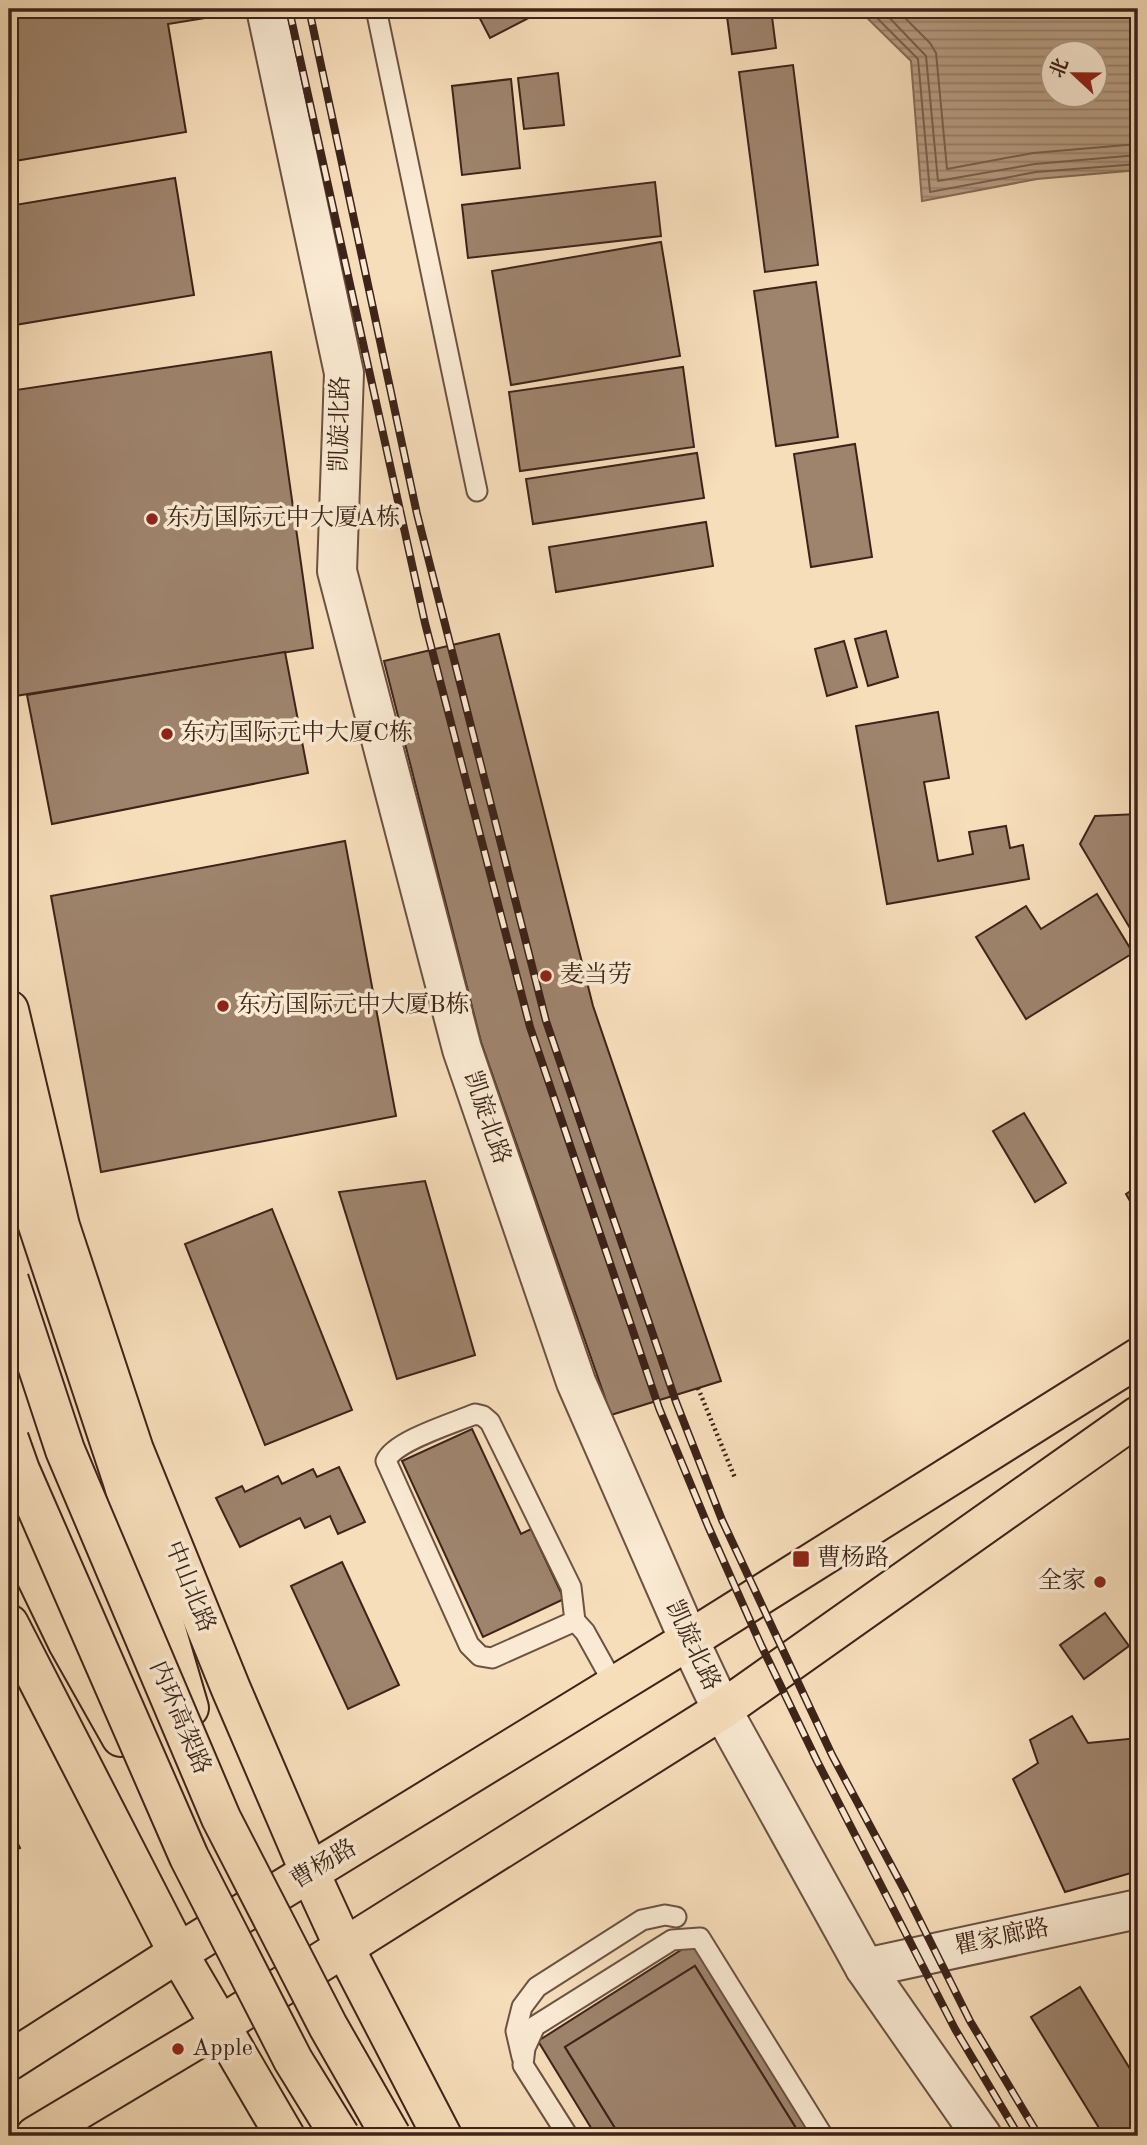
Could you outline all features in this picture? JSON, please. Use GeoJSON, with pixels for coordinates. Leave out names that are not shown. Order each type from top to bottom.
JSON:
{"type":"FeatureCollection","features":[{"type":"Feature","properties":{"kind":"main road","name":"中山北路"},"geometry":{"type":"LineString","coordinates":[[9,1010],[60,1226],[134,1450],[231,1689],[310,1873],[344,1947],[442,2136]]}},
{"type":"Feature","properties":{"kind":"main road"},"geometry":{"type":"LineString","coordinates":[[9,1138],[122,1479],[221,1818]]}},
{"type":"Feature","properties":{"kind":"main road","name":"内环高架路"},"geometry":{"type":"LineString","coordinates":[[9,1280],[65,1450],[221,1818],[328,2026],[391,2136]]}},
{"type":"Feature","properties":{"kind":"main road","name":"曹杨路"},"geometry":{"type":"LineString","coordinates":[[9,2061],[178,1953],[615,1686],[1138,1358]]}},
{"type":"Feature","properties":{"kind":"main road"},"geometry":{"type":"LineString","coordinates":[[35,2136],[219,2026],[722,1710],[1138,1416]]}},
{"type":"Feature","properties":{"kind":"main road","name":"内环高架路"},"geometry":{"type":"LineString","coordinates":[[9,1439],[25,1482],[189,1857],[293,2060],[340,2136]]}},
{"type":"Feature","properties":{"kind":"main road"},"geometry":{"type":"LineString","coordinates":[[9,1521],[68,1643],[189,1857]]}},
{"type":"Feature","properties":{"kind":"main road"},"geometry":{"type":"LineString","coordinates":[[9,1624],[178,1953],[285,2136]]}},
{"type":"Feature","properties":{"kind":"street","name":"凯旋北路"},"geometry":{"type":"LineString","coordinates":[[266,9],[344,373],[337,571],[462,1049],[576,1382],[722,1710],[865,1968],[982,2136]]}},
{"type":"Feature","properties":{"kind":"street","name":"瞿家廊路"},"geometry":{"type":"LineString","coordinates":[[865,1968],[1138,1909]]}},
{"type":"Feature","properties":{"kind":"lane"},"geometry":{"type":"LineString","coordinates":[[376,9],[477,491]]}},
{"type":"Feature","properties":{"kind":"lane"},"geometry":{"type":"LineString","coordinates":[[575,1621],[492,1658],[480,1656],[469,1645],[386,1461],[388,1454],[402,1445],[475,1414],[490,1422],[570,1587],[575,1621],[585,1632],[615,1686]]}},
{"type":"Feature","properties":{"kind":"lane"},"geometry":{"type":"LineString","coordinates":[[568,2136],[523,2065],[516,2031],[522,2007],[537,1987],[642,1920],[665,1915],[676,1917]]}},
{"type":"Feature","properties":{"kind":"lane"},"geometry":{"type":"LineString","coordinates":[[523,2065],[525,2048],[535,2026],[672,1940],[700,1938],[823,2136]]}},
{"type":"Feature","properties":{"kind":"path"},"geometry":{"type":"LineString","coordinates":[[698,1388],[735,1478]]}},
{"type":"Feature","properties":{"kind":"water"},"geometry":{"type":"Polygon","coordinates":[[[858,9],[1138,9],[1138,170],[1037,179],[922,201],[911,61],[858,9]]]}},
{"type":"Feature","properties":{"kind":"building"},"geometry":{"type":"Polygon","coordinates":[[[9,9],[223,9],[224,15],[168,24],[186,132],[9,162],[9,9]]]}},
{"type":"Feature","properties":{"kind":"building"},"geometry":{"type":"Polygon","coordinates":[[[475,9],[546,9],[490,38],[475,9]]]}},
{"type":"Feature","properties":{"kind":"building"},"geometry":{"type":"Polygon","coordinates":[[[726,9],[771,9],[776,48],[732,54],[726,9]]]}},
{"type":"Feature","properties":{"kind":"building"},"geometry":{"type":"Polygon","coordinates":[[[793,65],[818,265],[765,272],[739,72],[793,65]]]}},
{"type":"Feature","properties":{"kind":"building"},"geometry":{"type":"Polygon","coordinates":[[[558,73],[564,125],[524,129],[518,78],[558,73]]]}},
{"type":"Feature","properties":{"kind":"building"},"geometry":{"type":"Polygon","coordinates":[[[511,79],[520,168],[462,175],[452,86],[511,79]]]}},
{"type":"Feature","properties":{"kind":"building"},"geometry":{"type":"Polygon","coordinates":[[[175,178],[194,295],[9,326],[9,206],[175,178]]]}},
{"type":"Feature","properties":{"kind":"building"},"geometry":{"type":"Polygon","coordinates":[[[655,182],[661,236],[468,258],[462,205],[655,182]]]}},
{"type":"Feature","properties":{"kind":"building"},"geometry":{"type":"Polygon","coordinates":[[[661,242],[680,356],[511,385],[492,271],[661,242]]]}},
{"type":"Feature","properties":{"kind":"building"},"geometry":{"type":"Polygon","coordinates":[[[816,282],[838,437],[776,446],[754,291],[816,282]]]}},
{"type":"Feature","properties":{"kind":"building","name":"东方国际元中大厦A栋"},"geometry":{"type":"Polygon","coordinates":[[[271,352],[313,648],[9,697],[9,391],[271,352]]]}},
{"type":"Feature","properties":{"kind":"building"},"geometry":{"type":"Polygon","coordinates":[[[683,367],[694,447],[520,471],[509,392],[683,367]]]}},
{"type":"Feature","properties":{"kind":"building"},"geometry":{"type":"Polygon","coordinates":[[[855,444],[872,557],[811,567],[794,454],[855,444]]]}},
{"type":"Feature","properties":{"kind":"building"},"geometry":{"type":"Polygon","coordinates":[[[697,453],[704,498],[533,524],[526,479],[697,453]]]}},
{"type":"Feature","properties":{"kind":"building"},"geometry":{"type":"Polygon","coordinates":[[[706,522],[713,566],[556,592],[549,547],[706,522]]]}},
{"type":"Feature","properties":{"kind":"building"},"geometry":{"type":"Polygon","coordinates":[[[886,631],[898,677],[868,686],[855,639],[886,631]]]}},
{"type":"Feature","properties":{"kind":"building"},"geometry":{"type":"Polygon","coordinates":[[[499,634],[593,1006],[721,1381],[611,1415],[481,1042],[384,661],[499,634]]]}},
{"type":"Feature","properties":{"kind":"building"},"geometry":{"type":"Polygon","coordinates":[[[844,641],[857,687],[827,696],[815,649],[844,641]]]}},
{"type":"Feature","properties":{"kind":"building","name":"东方国际元中大厦C栋"},"geometry":{"type":"Polygon","coordinates":[[[285,652],[308,773],[52,824],[27,695],[285,652]]]}},
{"type":"Feature","properties":{"kind":"building"},"geometry":{"type":"Polygon","coordinates":[[[938,712],[949,778],[924,782],[938,861],[973,854],[969,832],[1006,826],[1010,848],[1023,845],[1029,879],[887,904],[856,726],[938,712]]]}},
{"type":"Feature","properties":{"kind":"building"},"geometry":{"type":"Polygon","coordinates":[[[1138,814],[1138,926],[1131,930],[1080,844],[1095,816],[1138,814]]]}},
{"type":"Feature","properties":{"kind":"building","name":"东方国际元中大厦B栋"},"geometry":{"type":"Polygon","coordinates":[[[345,841],[396,1116],[101,1172],[51,896],[345,841]]]}},
{"type":"Feature","properties":{"kind":"building"},"geometry":{"type":"Polygon","coordinates":[[[1097,894],[1133,953],[1026,1019],[976,937],[1026,906],[1041,929],[1097,894]]]}},
{"type":"Feature","properties":{"kind":"building"},"geometry":{"type":"Polygon","coordinates":[[[1024,1113],[1066,1183],[1035,1202],[993,1131],[1024,1113]]]}},
{"type":"Feature","properties":{"kind":"building"},"geometry":{"type":"Polygon","coordinates":[[[425,1181],[475,1355],[397,1379],[339,1192],[425,1181]]]}},
{"type":"Feature","properties":{"kind":"building"},"geometry":{"type":"Polygon","coordinates":[[[1138,1186],[1138,1215],[1126,1194],[1138,1186]]]}},
{"type":"Feature","properties":{"kind":"building"},"geometry":{"type":"Polygon","coordinates":[[[272,1209],[352,1410],[265,1445],[185,1244],[272,1209]]]}},
{"type":"Feature","properties":{"kind":"building"},"geometry":{"type":"Polygon","coordinates":[[[472,1429],[521,1534],[531,1529],[564,1599],[483,1637],[402,1461],[472,1429]]]}},
{"type":"Feature","properties":{"kind":"building"},"geometry":{"type":"Polygon","coordinates":[[[339,1467],[365,1522],[338,1534],[330,1516],[305,1528],[300,1518],[240,1547],[216,1498],[242,1486],[245,1492],[278,1476],[282,1484],[313,1469],[317,1477],[339,1467]]]}},
{"type":"Feature","properties":{"kind":"building"},"geometry":{"type":"Polygon","coordinates":[[[342,1562],[399,1685],[348,1709],[291,1586],[342,1562]]]}},
{"type":"Feature","properties":{"kind":"building"},"geometry":{"type":"Polygon","coordinates":[[[1105,1613],[1129,1646],[1084,1679],[1060,1645],[1105,1613]]]}},
{"type":"Feature","properties":{"kind":"building"},"geometry":{"type":"Polygon","coordinates":[[[1072,1716],[1088,1743],[1138,1738],[1138,1871],[1065,1892],[1013,1779],[1038,1763],[1030,1740],[1072,1716]]]}},
{"type":"Feature","properties":{"kind":"building"},"geometry":{"type":"Polygon","coordinates":[[[9,1825],[20,1848],[9,1853],[9,1825]]]}},
{"type":"Feature","properties":{"kind":"building"},"geometry":{"type":"Polygon","coordinates":[[[700,1938],[815,2122],[799,2133],[695,1966],[565,2047],[620,2136],[596,2136],[538,2041],[700,1938]]]}},
{"type":"Feature","properties":{"kind":"building"},"geometry":{"type":"Polygon","coordinates":[[[695,1966],[801,2136],[620,2136],[565,2047],[695,1966]]]}},
{"type":"Feature","properties":{"kind":"building"},"geometry":{"type":"Polygon","coordinates":[[[1080,1987],[1138,2082],[1138,2136],[1104,2136],[1031,2017],[1080,1987]]]}},
{"type":"Feature","properties":{"kind":"railway"},"geometry":{"type":"LineString","coordinates":[[289,9],[425,623],[530,1027],[659,1408],[761,1645],[817,1761],[955,2029],[1019,2136]]}},
{"type":"Feature","properties":{"kind":"railway"},"geometry":{"type":"LineString","coordinates":[[309,9],[417,514],[546,1021],[676,1402],[722,1520],[832,1755],[906,1893],[970,2021],[1039,2136]]}},
{"type":"Feature","properties":{"kind":"place","name":"东方国际元中大厦A栋"},"geometry":{"type":"Point","coordinates":[152,519]}},
{"type":"Feature","properties":{"kind":"place","name":"东方国际元中大厦C栋"},"geometry":{"type":"Point","coordinates":[167,734]}},
{"type":"Feature","properties":{"kind":"place","name":"麦当劳"},"geometry":{"type":"Point","coordinates":[546,976]}},
{"type":"Feature","properties":{"kind":"place","name":"东方国际元中大厦B栋"},"geometry":{"type":"Point","coordinates":[223,1006]}},
{"type":"Feature","properties":{"kind":"place","name":"曹杨路"},"geometry":{"type":"Point","coordinates":[801,1559]}},
{"type":"Feature","properties":{"kind":"place","name":"全家"},"geometry":{"type":"Point","coordinates":[1100,1582]}},
{"type":"Feature","properties":{"kind":"place","name":"Apple"},"geometry":{"type":"Point","coordinates":[178,2049]}}]}
